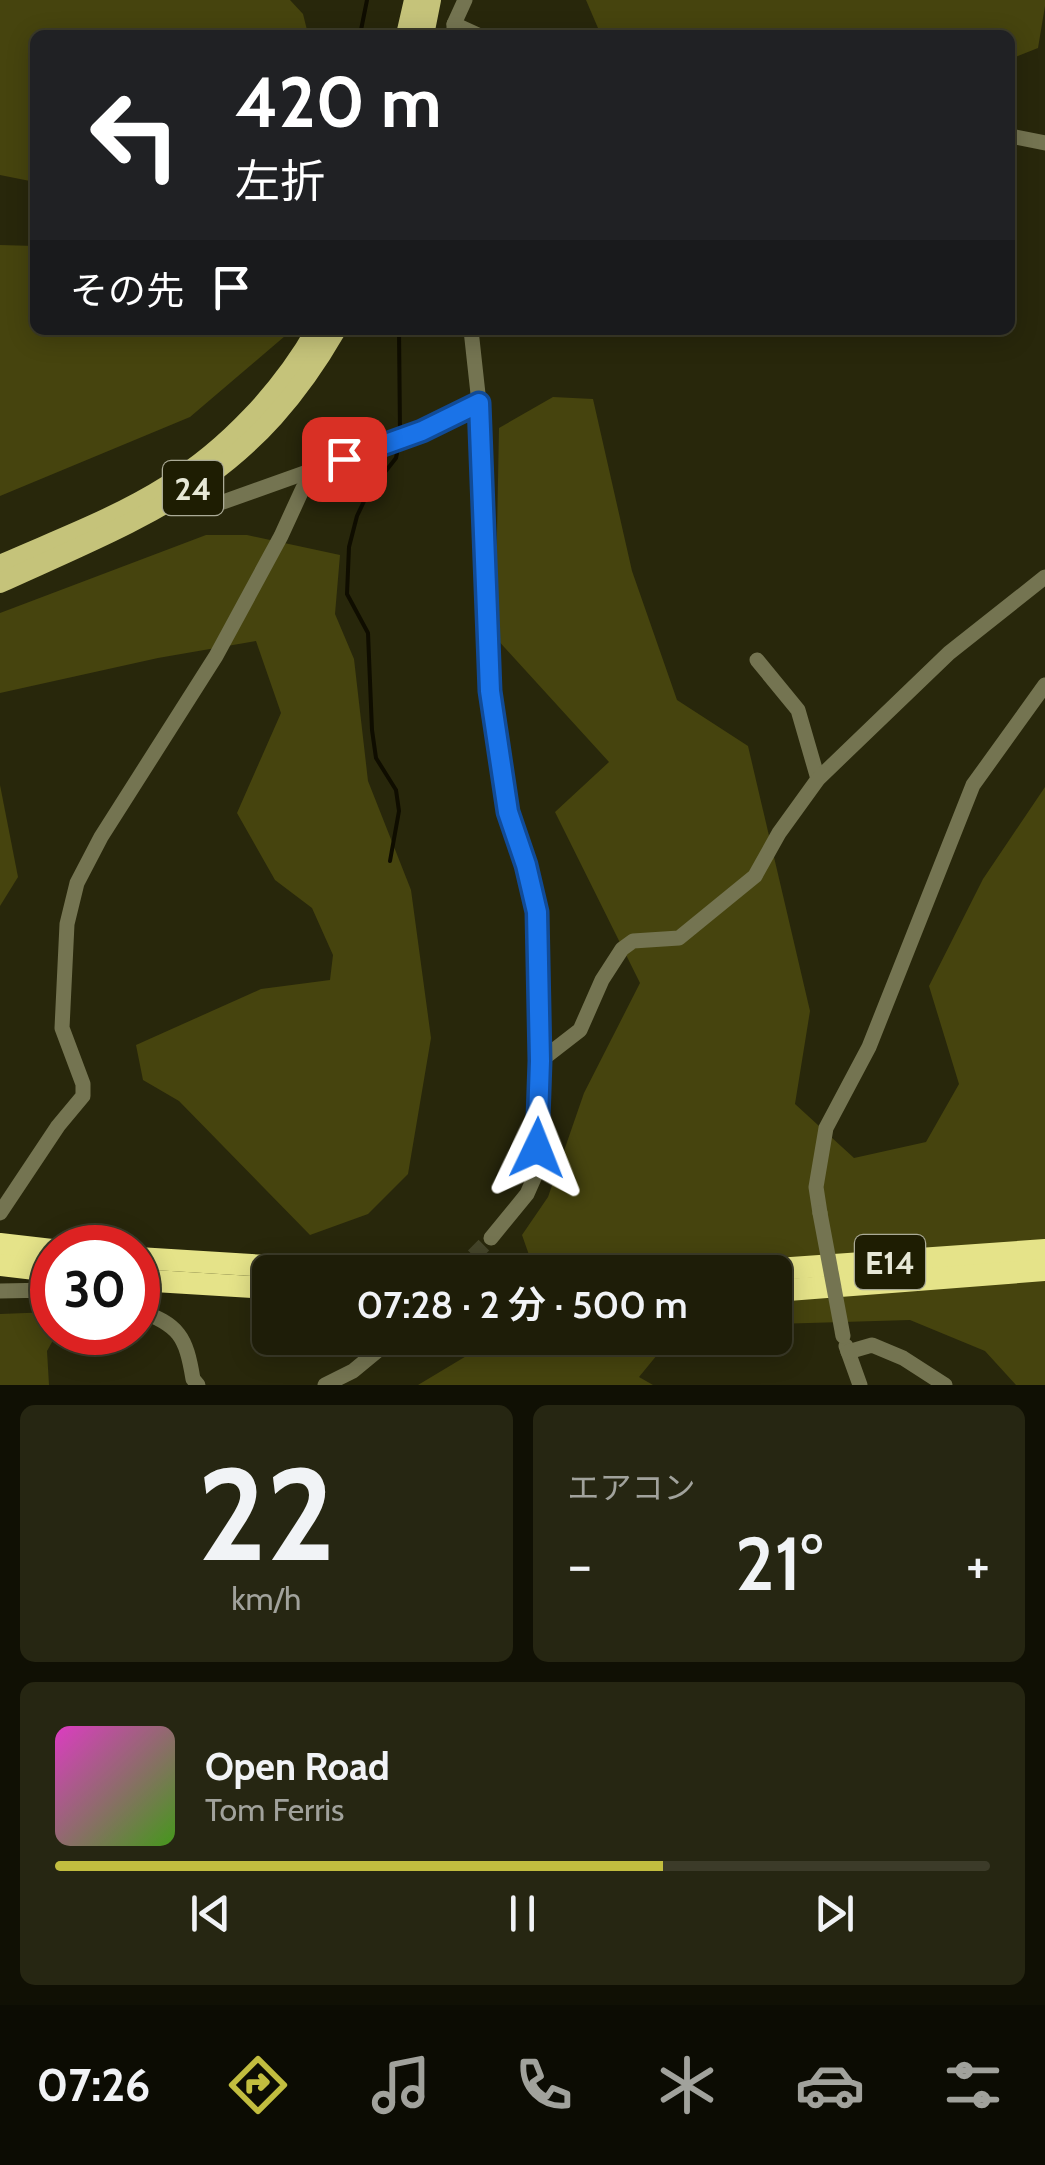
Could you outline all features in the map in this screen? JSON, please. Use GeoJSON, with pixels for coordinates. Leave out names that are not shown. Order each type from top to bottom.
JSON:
{"type":"FeatureCollection","features":[{"type":"Feature","properties":{"kind":"highway"},"geometry":{"type":"LineString","coordinates":[[0,1244],[30,1247]]}},
{"type":"Feature","properties":{"kind":"highway","name":"E14"},"geometry":{"type":"LineString","coordinates":[[792,1268],[1045,1250]]}},
{"type":"Feature","properties":{"kind":"highway"},"geometry":{"type":"LineString","coordinates":[[160,1259],[252,1265]]}},
{"type":"Feature","properties":{"kind":"highway"},"geometry":{"type":"LineString","coordinates":[[0,1265],[30,1268]]}},
{"type":"Feature","properties":{"kind":"highway","name":"E14"},"geometry":{"type":"LineString","coordinates":[[792,1289],[1045,1270]]}},
{"type":"Feature","properties":{"kind":"highway"},"geometry":{"type":"LineString","coordinates":[[160,1281],[252,1287]]}},
{"type":"Feature","properties":{"kind":"main road"},"geometry":{"type":"LineString","coordinates":[[407,30],[414,0]]}},
{"type":"Feature","properties":{"kind":"main road"},"geometry":{"type":"LineString","coordinates":[[425,30],[431,0]]}},
{"type":"Feature","properties":{"kind":"main road","name":"24"},"geometry":{"type":"LineString","coordinates":[[0,565],[169,485],[247,420],[313,335]]}},
{"type":"Feature","properties":{"kind":"main road","name":"24"},"geometry":{"type":"LineString","coordinates":[[0,583],[118,530],[182,496],[230,462],[290,399],[333,335]]}},
{"type":"Feature","properties":{"kind":"street"},"geometry":{"type":"LineString","coordinates":[[454,30],[465,0]]}},
{"type":"Feature","properties":{"kind":"street"},"geometry":{"type":"LineString","coordinates":[[1015,137],[1045,142]]}},
{"type":"Feature","properties":{"kind":"street"},"geometry":{"type":"LineString","coordinates":[[472,335],[479,403],[487,664],[508,812],[537,912],[540,1061],[536,1176],[527,1194],[491,1238]]}},
{"type":"Feature","properties":{"kind":"street"},"geometry":{"type":"LineString","coordinates":[[182,496],[198,506],[209,507],[422,431],[479,403]]}},
{"type":"Feature","properties":{"kind":"street"},"geometry":{"type":"LineString","coordinates":[[3,1209],[58,1126],[83,1096],[84,1084],[62,1028],[67,924],[77,883],[101,837],[216,656],[282,536],[303,488],[344,470],[344,459]]}},
{"type":"Feature","properties":{"kind":"street"},"geometry":{"type":"LineString","coordinates":[[540,1061],[580,1030],[602,980],[622,949],[633,941],[680,938],[755,876],[779,833],[818,779],[949,653],[1045,576]]}},
{"type":"Feature","properties":{"kind":"street"},"geometry":{"type":"LineString","coordinates":[[757,660],[798,710],[818,779]]}},
{"type":"Feature","properties":{"kind":"street"},"geometry":{"type":"LineString","coordinates":[[860,1385],[845,1344],[816,1187],[826,1128],[869,1048],[973,785],[1045,685]]}},
{"type":"Feature","properties":{"kind":"street"},"geometry":{"type":"LineString","coordinates":[[0,1291],[30,1290]]}},
{"type":"Feature","properties":{"kind":"street"},"geometry":{"type":"LineString","coordinates":[[160,1318],[182,1334],[193,1383]]}},
{"type":"Feature","properties":{"kind":"street"},"geometry":{"type":"LineString","coordinates":[[845,1344],[872,1344],[904,1358],[945,1385]]}},
{"type":"Feature","properties":{"kind":"street"},"geometry":{"type":"LineString","coordinates":[[325,1385],[357,1378],[378,1355]]}},
{"type":"Feature","properties":{"kind":"shaded area"},"geometry":{"type":"Polygon","coordinates":[[[0,0],[290,0],[303,14],[307,30],[30,30],[30,181],[0,175],[0,0]]]}},
{"type":"Feature","properties":{"kind":"shaded area"},"geometry":{"type":"Polygon","coordinates":[[[586,0],[1045,0],[1038,48],[1015,57],[1015,30],[599,30],[586,0]]]}},
{"type":"Feature","properties":{"kind":"shaded area"},"geometry":{"type":"Polygon","coordinates":[[[0,245],[30,246],[30,335],[286,335],[190,417],[0,496],[0,245]]]}},
{"type":"Feature","properties":{"kind":"shaded area"},"geometry":{"type":"Polygon","coordinates":[[[553,397],[593,399],[632,571],[677,700],[748,746],[810,1011],[795,1104],[854,1158],[926,1142],[959,1084],[929,986],[983,879],[1045,787],[1045,1385],[1016,1385],[985,1351],[910,1320],[792,1323],[792,1255],[529,1255],[522,1235],[548,1197],[584,1093],[640,983],[555,812],[609,762],[495,637],[499,428],[553,397]]]}},
{"type":"Feature","properties":{"kind":"shaded area"},"geometry":{"type":"Polygon","coordinates":[[[206,535],[247,535],[340,555],[335,614],[354,659],[368,781],[411,890],[431,1038],[408,1174],[368,1214],[310,1235],[179,1101],[143,1080],[136,1045],[261,989],[330,980],[333,955],[312,908],[275,880],[237,813],[281,713],[256,641],[0,693],[0,613],[206,535]]]}},
{"type":"Feature","properties":{"kind":"shaded area"},"geometry":{"type":"Polygon","coordinates":[[[0,785],[18,877],[0,906],[0,785]]]}},
{"type":"Feature","properties":{"kind":"shaded area"},"geometry":{"type":"Polygon","coordinates":[[[30,1313],[30,1355],[47,1355],[49,1385],[0,1385],[0,1314],[30,1313]]]}},
{"type":"Feature","properties":{"kind":"shaded area"},"geometry":{"type":"Polygon","coordinates":[[[468,1355],[657,1355],[639,1377],[653,1385],[418,1385],[468,1355]]]}},
{"type":"Feature","properties":{"kind":"waterway"},"geometry":{"type":"LineString","coordinates":[[361,30],[367,0]]}},
{"type":"Feature","properties":{"kind":"waterway"},"geometry":{"type":"LineString","coordinates":[[399,335],[400,433]]}},
{"type":"Feature","properties":{"kind":"waterway"},"geometry":{"type":"LineString","coordinates":[[390,861],[399,811],[396,790],[376,758],[368,633],[347,594],[349,547],[357,516],[367,495],[396,458],[399,443]]}},
{"type":"Feature","properties":{"kind":"tunnel"},"geometry":{"type":"LineString","coordinates":[[474,1255],[491,1238]]}},
{"type":"Feature","properties":{"kind":"route"},"geometry":{"type":"LineString","coordinates":[[344,459],[422,431],[479,403],[487,664],[496,744],[508,812],[537,912],[537,1148]]}}]}
